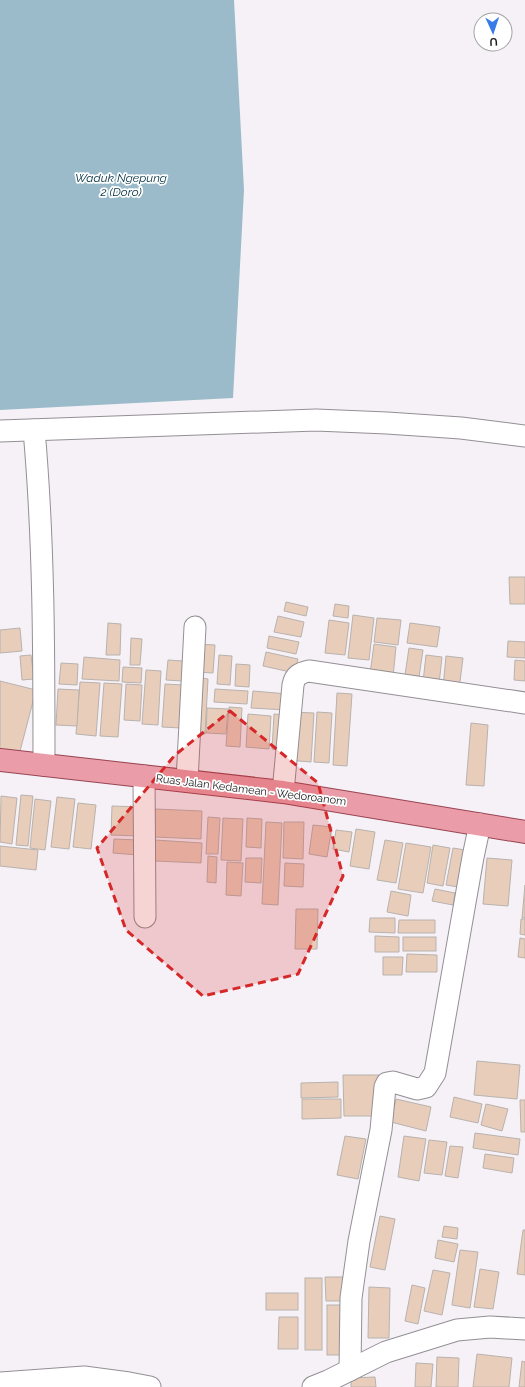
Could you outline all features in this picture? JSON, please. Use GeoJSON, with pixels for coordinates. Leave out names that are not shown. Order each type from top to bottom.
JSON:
{"type":"FeatureCollection","features":[{"type":"Feature","properties":{"kind":"main road","name":"Ruas Jalan Kedamean - Wedoroanom"},"geometry":{"type":"LineString","coordinates":[[0,760],[283,792],[525,832]]}},
{"type":"Feature","properties":{"kind":"street"},"geometry":{"type":"LineString","coordinates":[[0,431],[316,420],[461,428],[525,436]]}},
{"type":"Feature","properties":{"kind":"street"},"geometry":{"type":"LineString","coordinates":[[34,430],[40,491],[44,613],[44,765]]}},
{"type":"Feature","properties":{"kind":"street"},"geometry":{"type":"LineString","coordinates":[[187,781],[195,627]]}},
{"type":"Feature","properties":{"kind":"street"},"geometry":{"type":"LineString","coordinates":[[283,792],[293,685],[295,678],[301,673],[309,671],[525,703]]}},
{"type":"Feature","properties":{"kind":"street"},"geometry":{"type":"LineString","coordinates":[[144,776],[145,917]]}},
{"type":"Feature","properties":{"kind":"street"},"geometry":{"type":"LineString","coordinates":[[350,1370],[351,1298],[359,1241],[381,1130],[385,1087],[387,1083],[393,1082],[417,1089],[426,1087],[436,1073],[480,824]]}},
{"type":"Feature","properties":{"kind":"street"},"geometry":{"type":"LineString","coordinates":[[313,1387],[386,1352],[457,1330],[490,1327],[525,1329]]}},
{"type":"Feature","properties":{"kind":"street"},"geometry":{"type":"LineString","coordinates":[[0,1383],[84,1377],[150,1387]]}},
{"type":"Feature","properties":{"kind":"highlighted area"},"geometry":{"type":"Polygon","coordinates":[[[230,711],[318,783],[343,876],[298,974],[203,996],[126,930],[97,848],[175,755],[230,711]]]}},
{"type":"Feature","properties":{"kind":"water","name":"Waduk Ngepung 2 (Doro)"},"geometry":{"type":"Polygon","coordinates":[[[0,0],[234,0],[244,190],[233,398],[0,410],[0,0]]]}},
{"type":"Feature","properties":{"kind":"building"},"geometry":{"type":"Polygon","coordinates":[[[509,577],[525,577],[525,604],[510,604],[509,577]]]}},
{"type":"Feature","properties":{"kind":"building"},"geometry":{"type":"Polygon","coordinates":[[[286,602],[308,607],[306,616],[284,611],[286,602]]]}},
{"type":"Feature","properties":{"kind":"building"},"geometry":{"type":"Polygon","coordinates":[[[335,604],[349,606],[348,618],[333,616],[335,604]]]}},
{"type":"Feature","properties":{"kind":"building"},"geometry":{"type":"Polygon","coordinates":[[[353,615],[374,618],[369,660],[348,658],[353,615]]]}},
{"type":"Feature","properties":{"kind":"building"},"geometry":{"type":"Polygon","coordinates":[[[278,616],[304,622],[301,637],[274,632],[278,616]]]}},
{"type":"Feature","properties":{"kind":"building"},"geometry":{"type":"Polygon","coordinates":[[[377,618],[401,620],[398,645],[374,642],[377,618]]]}},
{"type":"Feature","properties":{"kind":"building"},"geometry":{"type":"Polygon","coordinates":[[[329,620],[349,623],[345,655],[325,653],[329,620]]]}},
{"type":"Feature","properties":{"kind":"building"},"geometry":{"type":"Polygon","coordinates":[[[108,623],[121,624],[120,655],[106,655],[108,623]]]}},
{"type":"Feature","properties":{"kind":"building"},"geometry":{"type":"Polygon","coordinates":[[[410,623],[440,627],[437,647],[407,643],[410,623]]]}},
{"type":"Feature","properties":{"kind":"building"},"geometry":{"type":"Polygon","coordinates":[[[20,628],[22,651],[0,653],[0,630],[20,628]]]}},
{"type":"Feature","properties":{"kind":"building"},"geometry":{"type":"Polygon","coordinates":[[[269,636],[299,642],[296,654],[267,648],[269,636]]]}},
{"type":"Feature","properties":{"kind":"building"},"geometry":{"type":"Polygon","coordinates":[[[131,638],[142,639],[140,665],[130,665],[131,638]]]}},
{"type":"Feature","properties":{"kind":"building"},"geometry":{"type":"Polygon","coordinates":[[[508,641],[525,642],[525,658],[507,657],[508,641]]]}},
{"type":"Feature","properties":{"kind":"building"},"geometry":{"type":"Polygon","coordinates":[[[197,644],[215,645],[213,673],[195,672],[197,644]]]}},
{"type":"Feature","properties":{"kind":"building"},"geometry":{"type":"Polygon","coordinates":[[[374,644],[396,647],[393,677],[370,674],[374,644]]]}},
{"type":"Feature","properties":{"kind":"building"},"geometry":{"type":"Polygon","coordinates":[[[409,648],[423,650],[419,677],[405,675],[409,648]]]}},
{"type":"Feature","properties":{"kind":"building"},"geometry":{"type":"Polygon","coordinates":[[[266,652],[298,659],[295,673],[263,666],[266,652]]]}},
{"type":"Feature","properties":{"kind":"building"},"geometry":{"type":"Polygon","coordinates":[[[31,655],[34,679],[22,680],[20,656],[31,655]]]}},
{"type":"Feature","properties":{"kind":"building"},"geometry":{"type":"Polygon","coordinates":[[[219,655],[232,656],[230,685],[217,684],[219,655]]]}},
{"type":"Feature","properties":{"kind":"building"},"geometry":{"type":"Polygon","coordinates":[[[426,655],[442,657],[439,684],[423,682],[426,655]]]}},
{"type":"Feature","properties":{"kind":"building"},"geometry":{"type":"Polygon","coordinates":[[[446,656],[463,658],[459,689],[443,687],[446,656]]]}},
{"type":"Feature","properties":{"kind":"building"},"geometry":{"type":"Polygon","coordinates":[[[84,657],[120,660],[119,681],[82,679],[84,657]]]}},
{"type":"Feature","properties":{"kind":"building"},"geometry":{"type":"Polygon","coordinates":[[[168,660],[183,661],[182,681],[166,680],[168,660]]]}},
{"type":"Feature","properties":{"kind":"building"},"geometry":{"type":"Polygon","coordinates":[[[515,660],[525,661],[525,681],[514,680],[515,660]]]}},
{"type":"Feature","properties":{"kind":"building"},"geometry":{"type":"Polygon","coordinates":[[[61,663],[78,664],[77,685],[59,684],[61,663]]]}},
{"type":"Feature","properties":{"kind":"building"},"geometry":{"type":"Polygon","coordinates":[[[236,664],[250,665],[249,687],[235,686],[236,664]]]}},
{"type":"Feature","properties":{"kind":"building"},"geometry":{"type":"Polygon","coordinates":[[[123,667],[142,668],[141,683],[122,682],[123,667]]]}},
{"type":"Feature","properties":{"kind":"building"},"geometry":{"type":"Polygon","coordinates":[[[146,670],[161,671],[158,725],[142,724],[146,670]]]}},
{"type":"Feature","properties":{"kind":"building"},"geometry":{"type":"Polygon","coordinates":[[[194,677],[208,679],[205,734],[191,733],[194,677]]]}},
{"type":"Feature","properties":{"kind":"building"},"geometry":{"type":"Polygon","coordinates":[[[0,681],[36,690],[19,755],[0,750],[0,681]]]}},
{"type":"Feature","properties":{"kind":"building"},"geometry":{"type":"Polygon","coordinates":[[[80,682],[100,683],[96,736],[76,734],[80,682]]]}},
{"type":"Feature","properties":{"kind":"building"},"geometry":{"type":"Polygon","coordinates":[[[104,683],[122,684],[118,737],[100,736],[104,683]]]}},
{"type":"Feature","properties":{"kind":"building"},"geometry":{"type":"Polygon","coordinates":[[[126,684],[142,685],[140,721],[124,720],[126,684]]]}},
{"type":"Feature","properties":{"kind":"building"},"geometry":{"type":"Polygon","coordinates":[[[165,684],[184,685],[181,728],[162,727],[165,684]]]}},
{"type":"Feature","properties":{"kind":"building"},"geometry":{"type":"Polygon","coordinates":[[[58,689],[79,690],[77,726],[56,725],[58,689]]]}},
{"type":"Feature","properties":{"kind":"building"},"geometry":{"type":"Polygon","coordinates":[[[215,689],[248,691],[247,704],[214,702],[215,689]]]}},
{"type":"Feature","properties":{"kind":"building"},"geometry":{"type":"Polygon","coordinates":[[[253,691],[288,694],[287,710],[251,708],[253,691]]]}},
{"type":"Feature","properties":{"kind":"building"},"geometry":{"type":"Polygon","coordinates":[[[337,693],[352,694],[347,766],[333,765],[337,693]]]}},
{"type":"Feature","properties":{"kind":"building"},"geometry":{"type":"Polygon","coordinates":[[[229,707],[242,708],[240,747],[226,746],[229,707]]]}},
{"type":"Feature","properties":{"kind":"building"},"geometry":{"type":"Polygon","coordinates":[[[207,708],[228,709],[226,734],[206,733],[207,708]]]}},
{"type":"Feature","properties":{"kind":"building"},"geometry":{"type":"Polygon","coordinates":[[[291,712],[314,713],[311,762],[288,760],[291,712]]]}},
{"type":"Feature","properties":{"kind":"building"},"geometry":{"type":"Polygon","coordinates":[[[317,712],[332,713],[329,763],[314,762],[317,712]]]}},
{"type":"Feature","properties":{"kind":"building"},"geometry":{"type":"Polygon","coordinates":[[[248,714],[271,716],[269,749],[246,747],[248,714]]]}},
{"type":"Feature","properties":{"kind":"building"},"geometry":{"type":"Polygon","coordinates":[[[274,714],[285,715],[282,750],[272,749],[274,714]]]}},
{"type":"Feature","properties":{"kind":"building"},"geometry":{"type":"Polygon","coordinates":[[[471,723],[488,725],[484,786],[466,785],[471,723]]]}},
{"type":"Feature","properties":{"kind":"building"},"geometry":{"type":"Polygon","coordinates":[[[21,795],[33,796],[28,846],[16,845],[21,795]]]}},
{"type":"Feature","properties":{"kind":"building"},"geometry":{"type":"Polygon","coordinates":[[[1,796],[17,798],[12,844],[0,842],[1,796]]]}},
{"type":"Feature","properties":{"kind":"building"},"geometry":{"type":"Polygon","coordinates":[[[57,797],[75,799],[69,849],[51,847],[57,797]]]}},
{"type":"Feature","properties":{"kind":"building"},"geometry":{"type":"Polygon","coordinates":[[[35,799],[51,801],[45,850],[30,848],[35,799]]]}},
{"type":"Feature","properties":{"kind":"building"},"geometry":{"type":"Polygon","coordinates":[[[78,803],[96,805],[91,849],[73,847],[78,803]]]}},
{"type":"Feature","properties":{"kind":"building"},"geometry":{"type":"Polygon","coordinates":[[[112,806],[140,807],[139,836],[111,835],[112,806]]]}},
{"type":"Feature","properties":{"kind":"building"},"geometry":{"type":"Polygon","coordinates":[[[155,809],[202,811],[201,839],[154,837],[155,809]]]}},
{"type":"Feature","properties":{"kind":"building"},"geometry":{"type":"Polygon","coordinates":[[[208,817],[220,818],[218,854],[206,854],[208,817]]]}},
{"type":"Feature","properties":{"kind":"building"},"geometry":{"type":"Polygon","coordinates":[[[223,818],[243,819],[241,861],[221,860],[223,818]]]}},
{"type":"Feature","properties":{"kind":"building"},"geometry":{"type":"Polygon","coordinates":[[[247,818],[262,819],[261,848],[246,847],[247,818]]]}},
{"type":"Feature","properties":{"kind":"building"},"geometry":{"type":"Polygon","coordinates":[[[266,822],[282,823],[278,905],[262,904],[266,822]]]}},
{"type":"Feature","properties":{"kind":"building"},"geometry":{"type":"Polygon","coordinates":[[[284,822],[304,822],[303,859],[283,858],[284,822]]]}},
{"type":"Feature","properties":{"kind":"building"},"geometry":{"type":"Polygon","coordinates":[[[313,825],[332,827],[327,857],[309,854],[313,825]]]}},
{"type":"Feature","properties":{"kind":"building"},"geometry":{"type":"Polygon","coordinates":[[[356,829],[375,832],[369,869],[350,866],[356,829]]]}},
{"type":"Feature","properties":{"kind":"building"},"geometry":{"type":"Polygon","coordinates":[[[336,830],[352,832],[349,852],[333,849],[336,830]]]}},
{"type":"Feature","properties":{"kind":"building"},"geometry":{"type":"Polygon","coordinates":[[[114,839],[139,840],[138,855],[113,853],[114,839]]]}},
{"type":"Feature","properties":{"kind":"building"},"geometry":{"type":"Polygon","coordinates":[[[155,840],[202,843],[201,863],[155,861],[155,840]]]}},
{"type":"Feature","properties":{"kind":"building"},"geometry":{"type":"Polygon","coordinates":[[[385,840],[403,843],[396,883],[377,880],[385,840]]]}},
{"type":"Feature","properties":{"kind":"building"},"geometry":{"type":"Polygon","coordinates":[[[406,843],[431,847],[423,893],[398,889],[406,843]]]}},
{"type":"Feature","properties":{"kind":"building"},"geometry":{"type":"Polygon","coordinates":[[[433,845],[450,848],[443,886],[427,883],[433,845]]]}},
{"type":"Feature","properties":{"kind":"building"},"geometry":{"type":"Polygon","coordinates":[[[0,846],[38,850],[36,870],[0,866],[0,846]]]}},
{"type":"Feature","properties":{"kind":"building"},"geometry":{"type":"Polygon","coordinates":[[[453,848],[471,851],[465,888],[446,885],[453,848]]]}},
{"type":"Feature","properties":{"kind":"building"},"geometry":{"type":"Polygon","coordinates":[[[208,856],[217,857],[216,883],[207,882],[208,856]]]}},
{"type":"Feature","properties":{"kind":"building"},"geometry":{"type":"Polygon","coordinates":[[[246,858],[262,858],[261,883],[245,882],[246,858]]]}},
{"type":"Feature","properties":{"kind":"building"},"geometry":{"type":"Polygon","coordinates":[[[487,858],[512,860],[508,906],[483,904],[487,858]]]}},
{"type":"Feature","properties":{"kind":"building"},"geometry":{"type":"Polygon","coordinates":[[[227,862],[243,863],[241,896],[226,895],[227,862]]]}},
{"type":"Feature","properties":{"kind":"building"},"geometry":{"type":"Polygon","coordinates":[[[285,863],[304,864],[303,887],[284,886],[285,863]]]}},
{"type":"Feature","properties":{"kind":"building"},"geometry":{"type":"Polygon","coordinates":[[[525,885],[525,918],[522,918],[525,885]]]}},
{"type":"Feature","properties":{"kind":"building"},"geometry":{"type":"Polygon","coordinates":[[[435,889],[455,893],[453,905],[432,901],[435,889]]]}},
{"type":"Feature","properties":{"kind":"building"},"geometry":{"type":"Polygon","coordinates":[[[391,891],[411,895],[408,916],[387,912],[391,891]]]}},
{"type":"Feature","properties":{"kind":"building"},"geometry":{"type":"Polygon","coordinates":[[[296,909],[318,909],[317,949],[295,949],[296,909]]]}},
{"type":"Feature","properties":{"kind":"building"},"geometry":{"type":"Polygon","coordinates":[[[370,918],[395,918],[395,933],[369,932],[370,918]]]}},
{"type":"Feature","properties":{"kind":"building"},"geometry":{"type":"Polygon","coordinates":[[[521,919],[525,919],[525,935],[520,934],[521,919]]]}},
{"type":"Feature","properties":{"kind":"building"},"geometry":{"type":"Polygon","coordinates":[[[399,920],[435,920],[435,933],[398,933],[399,920]]]}},
{"type":"Feature","properties":{"kind":"building"},"geometry":{"type":"Polygon","coordinates":[[[375,936],[399,937],[399,952],[375,952],[375,936]]]}},
{"type":"Feature","properties":{"kind":"building"},"geometry":{"type":"Polygon","coordinates":[[[403,937],[436,937],[436,951],[403,951],[403,937]]]}},
{"type":"Feature","properties":{"kind":"building"},"geometry":{"type":"Polygon","coordinates":[[[520,938],[525,939],[525,958],[518,957],[520,938]]]}},
{"type":"Feature","properties":{"kind":"building"},"geometry":{"type":"Polygon","coordinates":[[[407,954],[437,955],[437,972],[406,972],[407,954]]]}},
{"type":"Feature","properties":{"kind":"building"},"geometry":{"type":"Polygon","coordinates":[[[383,957],[403,957],[402,975],[383,975],[383,957]]]}},
{"type":"Feature","properties":{"kind":"building"},"geometry":{"type":"Polygon","coordinates":[[[477,1061],[520,1065],[517,1099],[474,1095],[477,1061]]]}},
{"type":"Feature","properties":{"kind":"building"},"geometry":{"type":"Polygon","coordinates":[[[343,1075],[379,1075],[380,1116],[344,1116],[343,1075]]]}},
{"type":"Feature","properties":{"kind":"building"},"geometry":{"type":"Polygon","coordinates":[[[338,1082],[338,1097],[301,1098],[301,1083],[338,1082]]]}},
{"type":"Feature","properties":{"kind":"building"},"geometry":{"type":"Polygon","coordinates":[[[454,1097],[482,1104],[478,1123],[450,1117],[454,1097]]]}},
{"type":"Feature","properties":{"kind":"building"},"geometry":{"type":"Polygon","coordinates":[[[302,1099],[341,1099],[341,1118],[302,1119],[302,1099]]]}},
{"type":"Feature","properties":{"kind":"building"},"geometry":{"type":"Polygon","coordinates":[[[396,1099],[431,1107],[426,1131],[391,1122],[396,1099]]]}},
{"type":"Feature","properties":{"kind":"building"},"geometry":{"type":"Polygon","coordinates":[[[520,1100],[525,1100],[525,1132],[521,1132],[520,1100]]]}},
{"type":"Feature","properties":{"kind":"building"},"geometry":{"type":"Polygon","coordinates":[[[486,1104],[508,1109],[502,1131],[481,1125],[486,1104]]]}},
{"type":"Feature","properties":{"kind":"building"},"geometry":{"type":"Polygon","coordinates":[[[475,1133],[520,1139],[518,1155],[473,1148],[475,1133]]]}},
{"type":"Feature","properties":{"kind":"building"},"geometry":{"type":"Polygon","coordinates":[[[345,1136],[366,1139],[358,1179],[337,1175],[345,1136]]]}},
{"type":"Feature","properties":{"kind":"building"},"geometry":{"type":"Polygon","coordinates":[[[404,1136],[426,1139],[419,1181],[398,1177],[404,1136]]]}},
{"type":"Feature","properties":{"kind":"building"},"geometry":{"type":"Polygon","coordinates":[[[429,1140],[447,1142],[442,1175],[424,1173],[429,1140]]]}},
{"type":"Feature","properties":{"kind":"building"},"geometry":{"type":"Polygon","coordinates":[[[450,1146],[463,1147],[458,1178],[445,1176],[450,1146]]]}},
{"type":"Feature","properties":{"kind":"building"},"geometry":{"type":"Polygon","coordinates":[[[485,1154],[514,1158],[512,1173],[483,1168],[485,1154]]]}},
{"type":"Feature","properties":{"kind":"building"},"geometry":{"type":"Polygon","coordinates":[[[380,1216],[395,1219],[385,1270],[370,1267],[380,1216]]]}},
{"type":"Feature","properties":{"kind":"building"},"geometry":{"type":"Polygon","coordinates":[[[444,1226],[458,1228],[457,1239],[442,1237],[444,1226]]]}},
{"type":"Feature","properties":{"kind":"building"},"geometry":{"type":"Polygon","coordinates":[[[523,1230],[525,1230],[525,1275],[517,1274],[523,1230]]]}},
{"type":"Feature","properties":{"kind":"building"},"geometry":{"type":"Polygon","coordinates":[[[438,1240],[458,1244],[454,1262],[435,1258],[438,1240]]]}},
{"type":"Feature","properties":{"kind":"building"},"geometry":{"type":"Polygon","coordinates":[[[460,1250],[478,1252],[470,1308],[452,1305],[460,1250]]]}},
{"type":"Feature","properties":{"kind":"building"},"geometry":{"type":"Polygon","coordinates":[[[480,1269],[499,1272],[493,1309],[474,1307],[480,1269]]]}},
{"type":"Feature","properties":{"kind":"building"},"geometry":{"type":"Polygon","coordinates":[[[433,1270],[450,1273],[442,1315],[424,1311],[433,1270]]]}},
{"type":"Feature","properties":{"kind":"building"},"geometry":{"type":"Polygon","coordinates":[[[325,1277],[349,1277],[349,1301],[326,1301],[325,1277]]]}},
{"type":"Feature","properties":{"kind":"building"},"geometry":{"type":"Polygon","coordinates":[[[305,1278],[322,1278],[322,1350],[305,1350],[305,1278]]]}},
{"type":"Feature","properties":{"kind":"building"},"geometry":{"type":"Polygon","coordinates":[[[412,1285],[425,1288],[418,1324],[405,1321],[412,1285]]]}},
{"type":"Feature","properties":{"kind":"building"},"geometry":{"type":"Polygon","coordinates":[[[369,1287],[390,1288],[389,1338],[368,1338],[369,1287]]]}},
{"type":"Feature","properties":{"kind":"building"},"geometry":{"type":"Polygon","coordinates":[[[266,1293],[298,1293],[298,1310],[266,1310],[266,1293]]]}},
{"type":"Feature","properties":{"kind":"building"},"geometry":{"type":"Polygon","coordinates":[[[327,1305],[346,1305],[346,1355],[327,1355],[327,1305]]]}},
{"type":"Feature","properties":{"kind":"building"},"geometry":{"type":"Polygon","coordinates":[[[279,1317],[298,1317],[298,1349],[278,1349],[279,1317]]]}},
{"type":"Feature","properties":{"kind":"building"},"geometry":{"type":"Polygon","coordinates":[[[477,1354],[512,1358],[509,1387],[473,1387],[477,1354]]]}},
{"type":"Feature","properties":{"kind":"building"},"geometry":{"type":"Polygon","coordinates":[[[437,1357],[459,1358],[458,1387],[436,1387],[437,1357]]]}},
{"type":"Feature","properties":{"kind":"building"},"geometry":{"type":"Polygon","coordinates":[[[522,1361],[525,1362],[525,1387],[519,1387],[522,1361]]]}},
{"type":"Feature","properties":{"kind":"building"},"geometry":{"type":"Polygon","coordinates":[[[416,1363],[433,1364],[431,1387],[415,1387],[416,1363]]]}},
{"type":"Feature","properties":{"kind":"building"},"geometry":{"type":"Polygon","coordinates":[[[375,1377],[376,1387],[351,1387],[351,1378],[375,1377]]]}}]}
